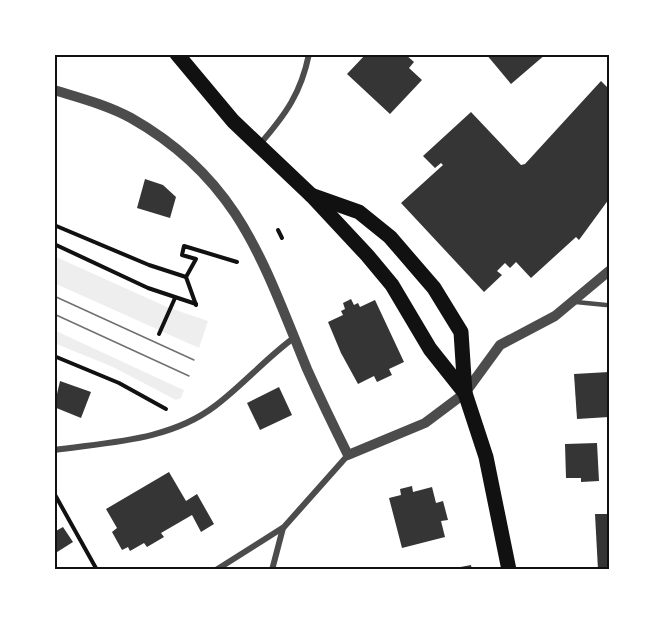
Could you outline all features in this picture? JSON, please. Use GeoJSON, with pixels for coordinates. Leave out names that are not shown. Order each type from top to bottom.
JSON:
{"type":"FeatureCollection","features":[{"type":"Feature","properties":{"kind":"main road"},"geometry":{"type":"LineString","coordinates":[[177,54],[257,146],[312,195],[392,285],[430,349],[465,393]]}},
{"type":"Feature","properties":{"kind":"main road"},"geometry":{"type":"LineString","coordinates":[[312,195],[359,212],[390,237],[434,288],[461,332],[465,393],[486,457],[509,570]]}},
{"type":"Feature","properties":{"kind":"street"},"geometry":{"type":"LineString","coordinates":[[257,146],[291,106],[305,75],[309,54]]}},
{"type":"Feature","properties":{"kind":"street"},"geometry":{"type":"LineString","coordinates":[[54,90],[98,103],[131,118],[197,166],[235,210],[260,254],[348,455]]}},
{"type":"Feature","properties":{"kind":"street"},"geometry":{"type":"LineString","coordinates":[[216,570],[284,527],[348,455],[425,423],[465,393],[500,345],[555,316],[609,271]]}},
{"type":"Feature","properties":{"kind":"street"},"geometry":{"type":"LineString","coordinates":[[54,450],[141,438],[179,426],[213,408],[295,336]]}},
{"type":"Feature","properties":{"kind":"street"},"geometry":{"type":"LineString","coordinates":[[272,570],[284,527]]}},
{"type":"Feature","properties":{"kind":"lane"},"geometry":{"type":"LineString","coordinates":[[574,302],[606,305]]}},
{"type":"Feature","properties":{"kind":"path"},"geometry":{"type":"LineString","coordinates":[[54,225],[149,265],[186,277]]}},
{"type":"Feature","properties":{"kind":"path"},"geometry":{"type":"LineString","coordinates":[[278,230],[282,238]]}},
{"type":"Feature","properties":{"kind":"path"},"geometry":{"type":"LineString","coordinates":[[54,244],[174,298],[196,305],[186,277],[196,259],[182,255],[184,246],[238,263]]}},
{"type":"Feature","properties":{"kind":"path"},"geometry":{"type":"LineString","coordinates":[[159,334],[174,298]]}},
{"type":"Feature","properties":{"kind":"path"},"geometry":{"type":"LineString","coordinates":[[54,356],[119,383],[162,406],[179,426]]}},
{"type":"Feature","properties":{"kind":"path"},"geometry":{"type":"LineString","coordinates":[[54,493],[97,570]]}},
{"type":"Feature","properties":{"kind":"shaded area"},"geometry":{"type":"Polygon","coordinates":[[[54,256],[167,307],[208,321],[199,348],[54,283],[54,256]]]}},
{"type":"Feature","properties":{"kind":"shaded area"},"geometry":{"type":"Polygon","coordinates":[[[54,330],[184,390],[181,398],[176,400],[113,367],[54,343],[54,330]]]}},
{"type":"Feature","properties":{"kind":"building"},"geometry":{"type":"Polygon","coordinates":[[[366,54],[405,54],[414,62],[409,68],[422,80],[390,114],[347,74],[366,54]]]}},
{"type":"Feature","properties":{"kind":"building"},"geometry":{"type":"Polygon","coordinates":[[[486,54],[546,54],[511,84],[486,54]]]}},
{"type":"Feature","properties":{"kind":"building"},"geometry":{"type":"Polygon","coordinates":[[[601,81],[609,89],[609,199],[579,240],[576,237],[531,278],[516,262],[510,268],[505,263],[497,271],[502,275],[484,292],[401,203],[443,165],[441,163],[435,168],[423,156],[471,112],[521,165],[525,164],[601,81]]]}},
{"type":"Feature","properties":{"kind":"building"},"geometry":{"type":"Polygon","coordinates":[[[145,179],[163,185],[176,197],[170,218],[137,208],[145,179]]]}},
{"type":"Feature","properties":{"kind":"building"},"geometry":{"type":"Polygon","coordinates":[[[351,299],[354,305],[358,303],[360,307],[375,300],[404,362],[389,369],[392,375],[377,382],[374,376],[358,384],[341,353],[328,322],[343,315],[341,311],[345,309],[343,303],[351,299]]]}},
{"type":"Feature","properties":{"kind":"building"},"geometry":{"type":"Polygon","coordinates":[[[609,372],[609,417],[577,419],[574,374],[609,372]]]}},
{"type":"Feature","properties":{"kind":"building"},"geometry":{"type":"Polygon","coordinates":[[[60,381],[91,392],[81,418],[54,407],[60,381]]]}},
{"type":"Feature","properties":{"kind":"building"},"geometry":{"type":"Polygon","coordinates":[[[279,387],[292,415],[260,430],[247,403],[279,387]]]}},
{"type":"Feature","properties":{"kind":"building"},"geometry":{"type":"Polygon","coordinates":[[[597,443],[599,481],[581,482],[581,478],[566,478],[565,444],[597,443]]]}},
{"type":"Feature","properties":{"kind":"building"},"geometry":{"type":"Polygon","coordinates":[[[169,472],[186,501],[197,494],[214,524],[201,532],[192,515],[161,533],[164,537],[147,547],[144,543],[130,551],[128,547],[122,550],[112,532],[117,528],[106,509],[169,472]]]}},
{"type":"Feature","properties":{"kind":"building"},"geometry":{"type":"Polygon","coordinates":[[[412,486],[413,492],[432,487],[436,503],[443,501],[448,520],[441,521],[445,537],[402,548],[389,498],[401,495],[400,489],[412,486]]]}},
{"type":"Feature","properties":{"kind":"building"},"geometry":{"type":"Polygon","coordinates":[[[595,514],[609,514],[609,570],[598,570],[595,514]]]}},
{"type":"Feature","properties":{"kind":"building"},"geometry":{"type":"Polygon","coordinates":[[[63,527],[73,542],[54,554],[54,532],[63,527]]]}},
{"type":"Feature","properties":{"kind":"building"},"geometry":{"type":"Polygon","coordinates":[[[471,565],[472,570],[450,569],[471,565]]]}},
{"type":"Feature","properties":{"kind":"tram line"},"geometry":{"type":"LineString","coordinates":[[54,296],[194,360]]}},
{"type":"Feature","properties":{"kind":"tram line"},"geometry":{"type":"LineString","coordinates":[[54,314],[189,376]]}}]}
